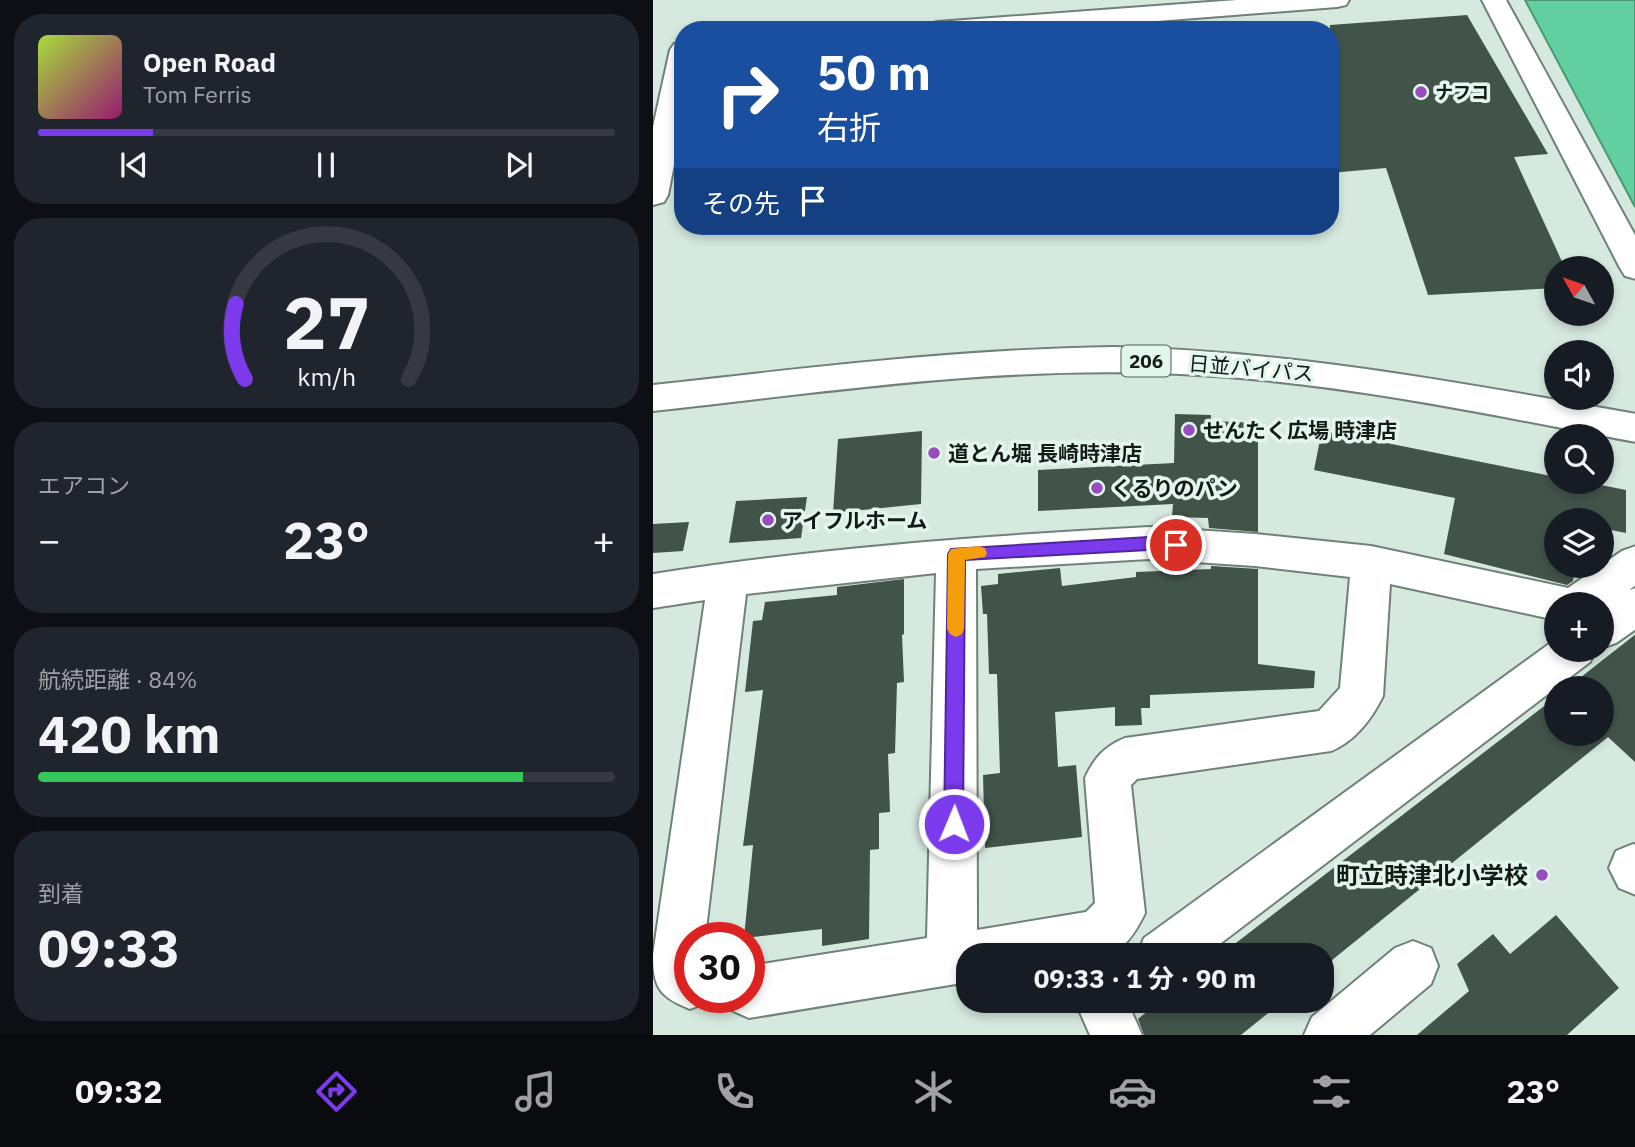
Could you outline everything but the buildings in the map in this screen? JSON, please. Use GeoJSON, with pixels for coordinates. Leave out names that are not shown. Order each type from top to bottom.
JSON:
{"type":"FeatureCollection","features":[{"type":"Feature","properties":{"kind":"main road"},"geometry":{"type":"LineString","coordinates":[[1057,21],[1337,0]]}},
{"type":"Feature","properties":{"kind":"main road"},"geometry":{"type":"LineString","coordinates":[[1494,0],[1635,268]]}},
{"type":"Feature","properties":{"kind":"main road"},"geometry":{"type":"LineString","coordinates":[[653,51],[674,50]]}},
{"type":"Feature","properties":{"kind":"main road"},"geometry":{"type":"LineString","coordinates":[[653,195],[674,93]]}},
{"type":"Feature","properties":{"kind":"main road","name":"日並バイパス"},"geometry":{"type":"LineString","coordinates":[[653,398],[1019,361],[1180,361],[1353,378],[1635,428]]}},
{"type":"Feature","properties":{"kind":"main road"},"geometry":{"type":"LineString","coordinates":[[653,591],[728,579],[956,554],[1149,543],[1255,550],[1371,563],[1544,600]]}},
{"type":"Feature","properties":{"kind":"main road"},"geometry":{"type":"LineString","coordinates":[[956,554],[965,943]]}},
{"type":"Feature","properties":{"kind":"main road"},"geometry":{"type":"LineString","coordinates":[[1050,943],[1098,935],[1120,913],[1107,778],[1125,759],[1331,730],[1361,696],[1371,563]]}},
{"type":"Feature","properties":{"kind":"main road"},"geometry":{"type":"LineString","coordinates":[[1594,592],[1635,564]]}},
{"type":"Feature","properties":{"kind":"main road"},"geometry":{"type":"LineString","coordinates":[[682,922],[728,579]]}},
{"type":"Feature","properties":{"kind":"main road"},"geometry":{"type":"LineString","coordinates":[[1614,620],[1635,605]]}},
{"type":"Feature","properties":{"kind":"main road"},"geometry":{"type":"LineString","coordinates":[[1179,943],[1558,662]]}},
{"type":"Feature","properties":{"kind":"main road"},"geometry":{"type":"LineString","coordinates":[[765,989],[956,958]]}},
{"type":"Feature","properties":{"kind":"main road"},"geometry":{"type":"LineString","coordinates":[[1330,1035],[1413,965]]}},
{"type":"Feature","properties":{"kind":"main road"},"geometry":{"type":"LineString","coordinates":[[1106,1013],[1116,1035]]}},
{"type":"Feature","properties":{"kind":"shaded area"},"geometry":{"type":"Polygon","coordinates":[[[1525,0],[1635,0],[1635,207],[1525,0]]]}},
{"type":"Feature","properties":{"kind":"slow traffic"},"geometry":{"type":"LineString","coordinates":[[956,629],[956,554],[979,553]]}},
{"type":"Feature","properties":{"kind":"place","name":"ナフコ"},"geometry":{"type":"Point","coordinates":[1421,92]}},
{"type":"Feature","properties":{"kind":"place","name":"せんたく広場 時津店"},"geometry":{"type":"Point","coordinates":[1189,430]}},
{"type":"Feature","properties":{"kind":"place","name":"道とん堀 長崎時津店"},"geometry":{"type":"Point","coordinates":[934,453]}},
{"type":"Feature","properties":{"kind":"place","name":"くるりのパン"},"geometry":{"type":"Point","coordinates":[1097,488]}},
{"type":"Feature","properties":{"kind":"place","name":"アイフルホーム"},"geometry":{"type":"Point","coordinates":[768,520]}},
{"type":"Feature","properties":{"kind":"place","name":"町立時津北小学校"},"geometry":{"type":"Point","coordinates":[1542,875]}},
{"type":"Feature","properties":{"kind":"route"},"geometry":{"type":"LineString","coordinates":[[954,824],[956,554],[1149,543],[1176,545]]}}]}
